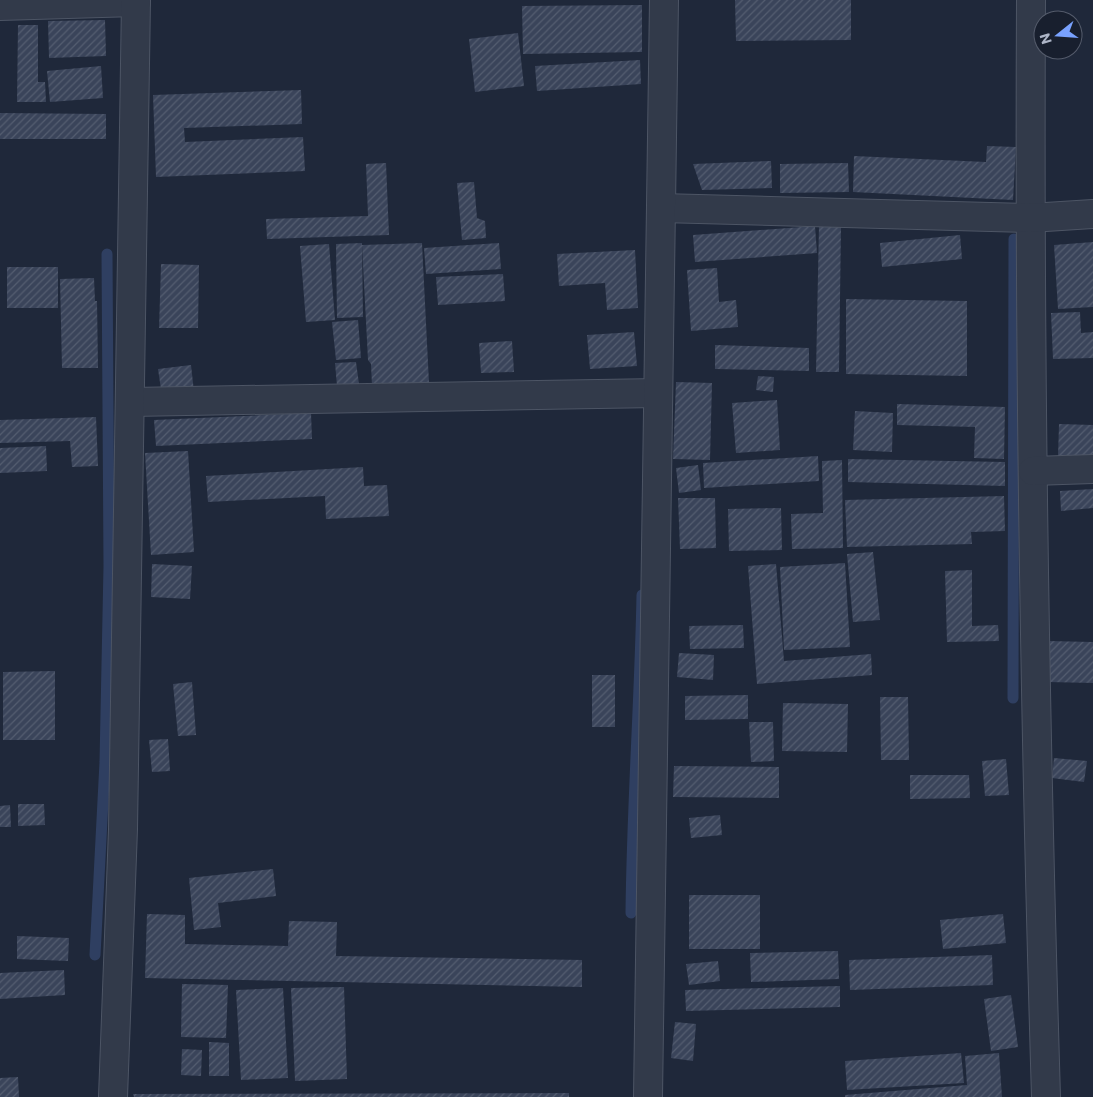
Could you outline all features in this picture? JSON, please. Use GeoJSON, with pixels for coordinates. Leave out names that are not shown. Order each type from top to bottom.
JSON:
{"type":"FeatureCollection","features":[{"type":"Feature","properties":{"kind":"street"},"geometry":{"type":"LineString","coordinates":[[648,1097],[664,0]]}},
{"type":"Feature","properties":{"kind":"street"},"geometry":{"type":"LineString","coordinates":[[1031,0],[1030,218],[1036,774],[1046,1097]]}},
{"type":"Feature","properties":{"kind":"street"},"geometry":{"type":"LineString","coordinates":[[0,6],[136,1],[123,829],[113,1097]]}},
{"type":"Feature","properties":{"kind":"street"},"geometry":{"type":"LineString","coordinates":[[661,208],[1030,218],[1093,214]]}},
{"type":"Feature","properties":{"kind":"street"},"geometry":{"type":"LineString","coordinates":[[131,402],[658,393]]}},
{"type":"Feature","properties":{"kind":"street"},"geometry":{"type":"LineString","coordinates":[[1033,471],[1093,469]]}},
{"type":"Feature","properties":{"kind":"building"},"geometry":{"type":"Polygon","coordinates":[[[735,0],[851,0],[851,40],[736,41],[735,0]]]}},
{"type":"Feature","properties":{"kind":"building"},"geometry":{"type":"Polygon","coordinates":[[[642,5],[642,52],[523,54],[522,6],[642,5]]]}},
{"type":"Feature","properties":{"kind":"building"},"geometry":{"type":"Polygon","coordinates":[[[105,20],[106,56],[49,58],[48,21],[105,20]]]}},
{"type":"Feature","properties":{"kind":"building"},"geometry":{"type":"Polygon","coordinates":[[[18,25],[38,25],[38,82],[45,82],[46,102],[17,102],[18,25]]]}},
{"type":"Feature","properties":{"kind":"building"},"geometry":{"type":"Polygon","coordinates":[[[518,33],[524,86],[475,92],[469,39],[518,33]]]}},
{"type":"Feature","properties":{"kind":"building"},"geometry":{"type":"Polygon","coordinates":[[[640,60],[641,84],[537,91],[535,66],[640,60]]]}},
{"type":"Feature","properties":{"kind":"building"},"geometry":{"type":"Polygon","coordinates":[[[101,66],[103,98],[50,102],[47,71],[101,66]]]}},
{"type":"Feature","properties":{"kind":"building"},"geometry":{"type":"Polygon","coordinates":[[[301,90],[302,124],[184,128],[185,142],[303,137],[305,171],[156,177],[153,95],[301,90]]]}},
{"type":"Feature","properties":{"kind":"building"},"geometry":{"type":"Polygon","coordinates":[[[0,113],[106,114],[106,139],[0,139],[0,113]]]}},
{"type":"Feature","properties":{"kind":"building"},"geometry":{"type":"Polygon","coordinates":[[[987,146],[1016,147],[1013,200],[853,192],[854,156],[986,162],[987,146]]]}},
{"type":"Feature","properties":{"kind":"building"},"geometry":{"type":"Polygon","coordinates":[[[771,161],[772,188],[702,190],[693,164],[771,161]]]}},
{"type":"Feature","properties":{"kind":"building"},"geometry":{"type":"Polygon","coordinates":[[[386,163],[389,235],[267,239],[266,219],[368,216],[366,164],[386,163]]]}},
{"type":"Feature","properties":{"kind":"building"},"geometry":{"type":"Polygon","coordinates":[[[848,163],[849,192],[780,193],[780,164],[848,163]]]}},
{"type":"Feature","properties":{"kind":"building"},"geometry":{"type":"Polygon","coordinates":[[[474,182],[477,218],[485,221],[486,238],[462,240],[457,183],[474,182]]]}},
{"type":"Feature","properties":{"kind":"building"},"geometry":{"type":"Polygon","coordinates":[[[819,225],[841,226],[839,372],[816,372],[819,225]]]}},
{"type":"Feature","properties":{"kind":"building"},"geometry":{"type":"Polygon","coordinates":[[[815,226],[817,253],[695,262],[693,235],[815,226]]]}},
{"type":"Feature","properties":{"kind":"building"},"geometry":{"type":"Polygon","coordinates":[[[960,235],[962,259],[882,267],[880,243],[960,235]]]}},
{"type":"Feature","properties":{"kind":"building"},"geometry":{"type":"Polygon","coordinates":[[[1093,242],[1093,307],[1058,309],[1054,245],[1093,242]]]}},
{"type":"Feature","properties":{"kind":"building"},"geometry":{"type":"Polygon","coordinates":[[[362,243],[363,317],[337,318],[336,244],[362,243]]]}},
{"type":"Feature","properties":{"kind":"building"},"geometry":{"type":"Polygon","coordinates":[[[422,243],[429,383],[372,386],[371,364],[368,360],[362,245],[422,243]]]}},
{"type":"Feature","properties":{"kind":"building"},"geometry":{"type":"Polygon","coordinates":[[[499,243],[501,269],[426,274],[424,248],[499,243]]]}},
{"type":"Feature","properties":{"kind":"building"},"geometry":{"type":"Polygon","coordinates":[[[329,244],[335,320],[306,322],[300,246],[329,244]]]}},
{"type":"Feature","properties":{"kind":"building"},"geometry":{"type":"Polygon","coordinates":[[[635,250],[638,308],[607,310],[605,283],[559,286],[557,254],[635,250]]]}},
{"type":"Feature","properties":{"kind":"building"},"geometry":{"type":"Polygon","coordinates":[[[161,264],[199,265],[198,328],[159,328],[161,264]]]}},
{"type":"Feature","properties":{"kind":"building"},"geometry":{"type":"Polygon","coordinates":[[[7,267],[58,267],[58,308],[7,308],[7,267]]]}},
{"type":"Feature","properties":{"kind":"building"},"geometry":{"type":"Polygon","coordinates":[[[717,268],[719,302],[736,300],[738,327],[691,331],[687,270],[717,268]]]}},
{"type":"Feature","properties":{"kind":"building"},"geometry":{"type":"Polygon","coordinates":[[[503,274],[505,301],[438,305],[436,277],[503,274]]]}},
{"type":"Feature","properties":{"kind":"building"},"geometry":{"type":"Polygon","coordinates":[[[94,278],[95,301],[97,301],[98,368],[62,368],[60,279],[94,278]]]}},
{"type":"Feature","properties":{"kind":"building"},"geometry":{"type":"Polygon","coordinates":[[[846,299],[967,301],[967,376],[846,374],[846,299]]]}},
{"type":"Feature","properties":{"kind":"building"},"geometry":{"type":"Polygon","coordinates":[[[1080,312],[1081,333],[1093,332],[1093,358],[1053,359],[1051,313],[1080,312]]]}},
{"type":"Feature","properties":{"kind":"building"},"geometry":{"type":"Polygon","coordinates":[[[358,320],[361,358],[336,360],[332,322],[358,320]]]}},
{"type":"Feature","properties":{"kind":"building"},"geometry":{"type":"Polygon","coordinates":[[[634,332],[637,366],[590,369],[587,335],[634,332]]]}},
{"type":"Feature","properties":{"kind":"building"},"geometry":{"type":"Polygon","coordinates":[[[512,341],[514,372],[481,373],[479,343],[512,341]]]}},
{"type":"Feature","properties":{"kind":"building"},"geometry":{"type":"Polygon","coordinates":[[[715,345],[809,348],[809,371],[715,369],[715,345]]]}},
{"type":"Feature","properties":{"kind":"building"},"geometry":{"type":"Polygon","coordinates":[[[356,362],[359,384],[337,386],[335,363],[356,362]]]}},
{"type":"Feature","properties":{"kind":"building"},"geometry":{"type":"Polygon","coordinates":[[[191,365],[194,392],[162,396],[158,369],[191,365]]]}},
{"type":"Feature","properties":{"kind":"building"},"geometry":{"type":"Polygon","coordinates":[[[758,376],[774,377],[773,392],[756,390],[758,376]]]}},
{"type":"Feature","properties":{"kind":"building"},"geometry":{"type":"Polygon","coordinates":[[[676,382],[712,383],[710,460],[673,459],[676,382]]]}},
{"type":"Feature","properties":{"kind":"building"},"geometry":{"type":"Polygon","coordinates":[[[777,400],[780,450],[736,453],[732,403],[777,400]]]}},
{"type":"Feature","properties":{"kind":"building"},"geometry":{"type":"Polygon","coordinates":[[[897,404],[1005,407],[1004,459],[974,458],[975,427],[897,425],[897,404]]]}},
{"type":"Feature","properties":{"kind":"building"},"geometry":{"type":"Polygon","coordinates":[[[855,411],[893,413],[892,452],[853,450],[855,411]]]}},
{"type":"Feature","properties":{"kind":"building"},"geometry":{"type":"Polygon","coordinates":[[[311,413],[312,439],[156,446],[154,420],[311,413]]]}},
{"type":"Feature","properties":{"kind":"building"},"geometry":{"type":"Polygon","coordinates":[[[96,417],[98,466],[72,467],[70,441],[0,443],[0,420],[96,417]]]}},
{"type":"Feature","properties":{"kind":"building"},"geometry":{"type":"Polygon","coordinates":[[[1059,424],[1093,425],[1093,457],[1058,456],[1059,424]]]}},
{"type":"Feature","properties":{"kind":"building"},"geometry":{"type":"Polygon","coordinates":[[[46,446],[47,471],[0,473],[0,448],[46,446]]]}},
{"type":"Feature","properties":{"kind":"building"},"geometry":{"type":"Polygon","coordinates":[[[188,451],[194,552],[151,555],[145,453],[188,451]]]}},
{"type":"Feature","properties":{"kind":"building"},"geometry":{"type":"Polygon","coordinates":[[[818,456],[819,481],[704,488],[703,463],[818,456]]]}},
{"type":"Feature","properties":{"kind":"building"},"geometry":{"type":"Polygon","coordinates":[[[848,459],[1005,462],[1005,486],[848,482],[848,459]]]}},
{"type":"Feature","properties":{"kind":"building"},"geometry":{"type":"Polygon","coordinates":[[[842,460],[843,548],[792,549],[791,514],[823,513],[822,461],[842,460]]]}},
{"type":"Feature","properties":{"kind":"building"},"geometry":{"type":"Polygon","coordinates":[[[698,465],[701,490],[679,493],[676,468],[698,465]]]}},
{"type":"Feature","properties":{"kind":"building"},"geometry":{"type":"Polygon","coordinates":[[[363,467],[364,486],[387,485],[389,516],[326,519],[325,496],[208,502],[206,476],[363,467]]]}},
{"type":"Feature","properties":{"kind":"building"},"geometry":{"type":"Polygon","coordinates":[[[1093,489],[1093,508],[1061,511],[1060,491],[1093,489]]]}},
{"type":"Feature","properties":{"kind":"building"},"geometry":{"type":"Polygon","coordinates":[[[1004,496],[1005,531],[971,532],[972,544],[847,547],[845,500],[1004,496]]]}},
{"type":"Feature","properties":{"kind":"building"},"geometry":{"type":"Polygon","coordinates":[[[678,498],[715,498],[716,548],[680,549],[678,498]]]}},
{"type":"Feature","properties":{"kind":"building"},"geometry":{"type":"Polygon","coordinates":[[[781,508],[782,550],[729,551],[728,509],[781,508]]]}},
{"type":"Feature","properties":{"kind":"building"},"geometry":{"type":"Polygon","coordinates":[[[873,552],[880,620],[853,622],[847,554],[873,552]]]}},
{"type":"Feature","properties":{"kind":"building"},"geometry":{"type":"Polygon","coordinates":[[[845,563],[850,647],[784,650],[780,567],[845,563]]]}},
{"type":"Feature","properties":{"kind":"building"},"geometry":{"type":"Polygon","coordinates":[[[152,564],[192,566],[190,599],[151,597],[152,564]]]}},
{"type":"Feature","properties":{"kind":"building"},"geometry":{"type":"Polygon","coordinates":[[[776,564],[784,661],[871,654],[872,675],[757,684],[748,566],[776,564]]]}},
{"type":"Feature","properties":{"kind":"building"},"geometry":{"type":"Polygon","coordinates":[[[972,570],[972,626],[998,625],[999,641],[947,642],[945,571],[972,570]]]}},
{"type":"Feature","properties":{"kind":"building"},"geometry":{"type":"Polygon","coordinates":[[[743,625],[744,648],[690,649],[689,626],[743,625]]]}},
{"type":"Feature","properties":{"kind":"building"},"geometry":{"type":"Polygon","coordinates":[[[1048,641],[1093,642],[1093,683],[1048,682],[1048,641]]]}},
{"type":"Feature","properties":{"kind":"building"},"geometry":{"type":"Polygon","coordinates":[[[679,653],[714,655],[713,680],[677,677],[679,653]]]}},
{"type":"Feature","properties":{"kind":"building"},"geometry":{"type":"Polygon","coordinates":[[[55,671],[55,740],[3,740],[3,672],[55,671]]]}},
{"type":"Feature","properties":{"kind":"building"},"geometry":{"type":"Polygon","coordinates":[[[592,675],[615,675],[615,727],[592,727],[592,675]]]}},
{"type":"Feature","properties":{"kind":"building"},"geometry":{"type":"Polygon","coordinates":[[[192,682],[196,735],[178,736],[173,684],[192,682]]]}},
{"type":"Feature","properties":{"kind":"building"},"geometry":{"type":"Polygon","coordinates":[[[748,695],[748,719],[685,720],[685,696],[748,695]]]}},
{"type":"Feature","properties":{"kind":"building"},"geometry":{"type":"Polygon","coordinates":[[[880,697],[908,697],[909,760],[881,760],[880,697]]]}},
{"type":"Feature","properties":{"kind":"building"},"geometry":{"type":"Polygon","coordinates":[[[783,703],[848,704],[847,752],[782,751],[783,703]]]}},
{"type":"Feature","properties":{"kind":"building"},"geometry":{"type":"Polygon","coordinates":[[[749,722],[773,722],[774,761],[751,762],[749,722]]]}},
{"type":"Feature","properties":{"kind":"building"},"geometry":{"type":"Polygon","coordinates":[[[168,739],[170,771],[152,772],[149,740],[168,739]]]}},
{"type":"Feature","properties":{"kind":"building"},"geometry":{"type":"Polygon","coordinates":[[[1054,758],[1087,761],[1084,782],[1052,778],[1054,758]]]}},
{"type":"Feature","properties":{"kind":"building"},"geometry":{"type":"Polygon","coordinates":[[[1006,759],[1009,795],[985,796],[982,761],[1006,759]]]}},
{"type":"Feature","properties":{"kind":"building"},"geometry":{"type":"Polygon","coordinates":[[[674,766],[779,767],[779,798],[673,797],[674,766]]]}},
{"type":"Feature","properties":{"kind":"building"},"geometry":{"type":"Polygon","coordinates":[[[910,775],[969,775],[970,798],[910,799],[910,775]]]}},
{"type":"Feature","properties":{"kind":"building"},"geometry":{"type":"Polygon","coordinates":[[[18,804],[44,804],[45,825],[18,826],[18,804]]]}},
{"type":"Feature","properties":{"kind":"building"},"geometry":{"type":"Polygon","coordinates":[[[10,805],[11,827],[0,827],[0,806],[10,805]]]}},
{"type":"Feature","properties":{"kind":"building"},"geometry":{"type":"Polygon","coordinates":[[[720,815],[722,835],[691,838],[689,818],[720,815]]]}},
{"type":"Feature","properties":{"kind":"building"},"geometry":{"type":"Polygon","coordinates":[[[273,869],[276,896],[218,903],[221,927],[194,930],[189,878],[273,869]]]}},
{"type":"Feature","properties":{"kind":"building"},"geometry":{"type":"Polygon","coordinates":[[[689,895],[760,895],[760,949],[689,949],[689,895]]]}},
{"type":"Feature","properties":{"kind":"building"},"geometry":{"type":"Polygon","coordinates":[[[147,914],[185,915],[185,944],[288,946],[289,921],[337,922],[336,956],[582,960],[582,987],[145,978],[147,914]]]}},
{"type":"Feature","properties":{"kind":"building"},"geometry":{"type":"Polygon","coordinates":[[[1003,914],[1006,943],[943,949],[940,920],[1003,914]]]}},
{"type":"Feature","properties":{"kind":"building"},"geometry":{"type":"Polygon","coordinates":[[[17,936],[69,938],[68,961],[17,959],[17,936]]]}},
{"type":"Feature","properties":{"kind":"building"},"geometry":{"type":"Polygon","coordinates":[[[838,951],[839,979],[751,982],[750,953],[838,951]]]}},
{"type":"Feature","properties":{"kind":"building"},"geometry":{"type":"Polygon","coordinates":[[[992,955],[993,985],[850,990],[849,960],[992,955]]]}},
{"type":"Feature","properties":{"kind":"building"},"geometry":{"type":"Polygon","coordinates":[[[718,961],[720,981],[689,985],[686,964],[718,961]]]}},
{"type":"Feature","properties":{"kind":"building"},"geometry":{"type":"Polygon","coordinates":[[[64,970],[65,995],[0,999],[0,973],[64,970]]]}},
{"type":"Feature","properties":{"kind":"building"},"geometry":{"type":"Polygon","coordinates":[[[182,984],[228,985],[226,1038],[181,1037],[182,984]]]}},
{"type":"Feature","properties":{"kind":"building"},"geometry":{"type":"Polygon","coordinates":[[[840,986],[840,1007],[686,1011],[685,990],[840,986]]]}},
{"type":"Feature","properties":{"kind":"building"},"geometry":{"type":"Polygon","coordinates":[[[344,987],[347,1079],[295,1081],[291,988],[344,987]]]}},
{"type":"Feature","properties":{"kind":"building"},"geometry":{"type":"Polygon","coordinates":[[[283,988],[288,1078],[241,1080],[236,990],[283,988]]]}},
{"type":"Feature","properties":{"kind":"building"},"geometry":{"type":"Polygon","coordinates":[[[1011,995],[1018,1047],[991,1051],[984,999],[1011,995]]]}},
{"type":"Feature","properties":{"kind":"building"},"geometry":{"type":"Polygon","coordinates":[[[675,1022],[696,1024],[693,1061],[671,1058],[675,1022]]]}},
{"type":"Feature","properties":{"kind":"building"},"geometry":{"type":"Polygon","coordinates":[[[209,1042],[229,1043],[229,1076],[209,1076],[209,1042]]]}},
{"type":"Feature","properties":{"kind":"building"},"geometry":{"type":"Polygon","coordinates":[[[182,1049],[202,1050],[201,1076],[181,1075],[182,1049]]]}},
{"type":"Feature","properties":{"kind":"building"},"geometry":{"type":"Polygon","coordinates":[[[961,1053],[964,1083],[847,1090],[845,1061],[961,1053]]]}},
{"type":"Feature","properties":{"kind":"building"},"geometry":{"type":"Polygon","coordinates":[[[999,1053],[1002,1097],[845,1097],[845,1095],[967,1085],[965,1056],[999,1053]]]}},
{"type":"Feature","properties":{"kind":"building"},"geometry":{"type":"Polygon","coordinates":[[[18,1077],[19,1097],[0,1097],[0,1078],[18,1077]]]}},
{"type":"Feature","properties":{"kind":"building"},"geometry":{"type":"Polygon","coordinates":[[[569,1093],[569,1097],[134,1097],[133,1094],[569,1093]]]}},
{"type":"Feature","properties":{"kind":"waterway"},"geometry":{"type":"LineString","coordinates":[[1013,698],[1014,239]]}},
{"type":"Feature","properties":{"kind":"waterway"},"geometry":{"type":"LineString","coordinates":[[95,955],[105,762],[109,566],[107,254]]}},
{"type":"Feature","properties":{"kind":"waterway"},"geometry":{"type":"LineString","coordinates":[[631,913],[642,595]]}}]}
